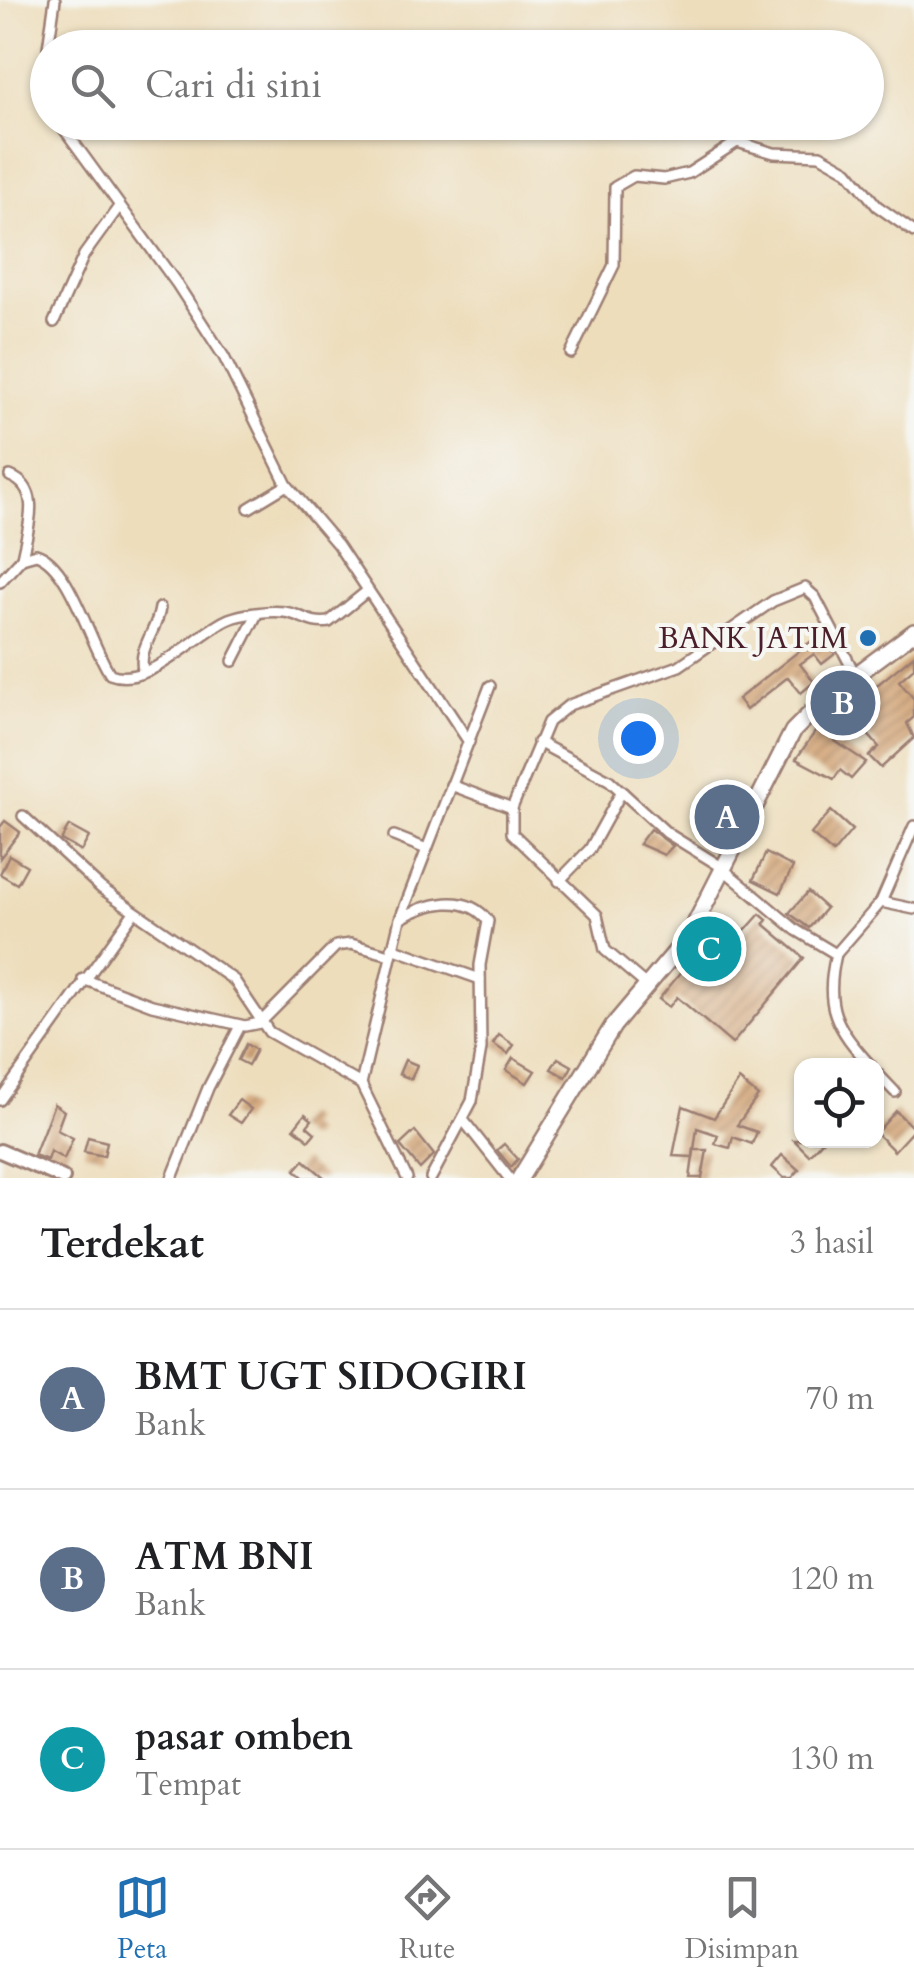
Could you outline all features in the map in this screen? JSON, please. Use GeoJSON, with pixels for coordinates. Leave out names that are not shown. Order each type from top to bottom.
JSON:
{"type":"FeatureCollection","features":[{"type":"Feature","properties":{"kind":"main road"},"geometry":{"type":"LineString","coordinates":[[520,1178],[613,1026],[689,936],[792,730],[856,674],[914,632]]}},
{"type":"Feature","properties":{"kind":"street"},"geometry":{"type":"LineString","coordinates":[[50,30],[54,0]]}},
{"type":"Feature","properties":{"kind":"street"},"geometry":{"type":"LineString","coordinates":[[71,140],[160,260],[224,357],[288,485],[338,545],[468,742]]}},
{"type":"Feature","properties":{"kind":"street"},"geometry":{"type":"LineString","coordinates":[[572,353],[614,265],[611,196],[620,182],[634,176],[664,179],[689,173],[737,142],[774,153],[812,152],[848,171],[878,206],[914,232]]}},
{"type":"Feature","properties":{"kind":"street"},"geometry":{"type":"LineString","coordinates":[[54,322],[84,254],[118,208]]}},
{"type":"Feature","properties":{"kind":"street"},"geometry":{"type":"LineString","coordinates":[[0,582],[22,558],[31,495],[24,482],[10,476]]}},
{"type":"Feature","properties":{"kind":"street"},"geometry":{"type":"LineString","coordinates":[[249,508],[288,485]]}},
{"type":"Feature","properties":{"kind":"street"},"geometry":{"type":"LineString","coordinates":[[22,558],[42,555],[60,574],[110,674],[120,677],[173,658],[230,619],[284,612],[308,622],[329,622],[366,592]]}},
{"type":"Feature","properties":{"kind":"street"},"geometry":{"type":"LineString","coordinates":[[646,984],[605,950],[597,915],[512,833],[512,808],[548,722],[569,705],[680,666],[764,607],[805,588],[815,597],[856,674]]}},
{"type":"Feature","properties":{"kind":"street"},"geometry":{"type":"LineString","coordinates":[[143,670],[141,654],[154,634],[160,608]]}},
{"type":"Feature","properties":{"kind":"street"},"geometry":{"type":"LineString","coordinates":[[233,661],[256,616]]}},
{"type":"Feature","properties":{"kind":"street"},"geometry":{"type":"LineString","coordinates":[[361,1084],[400,919],[424,848],[490,686]]}},
{"type":"Feature","properties":{"kind":"street"},"geometry":{"type":"LineString","coordinates":[[538,742],[593,769],[622,790],[666,833],[724,870],[787,923],[836,954]]}},
{"type":"Feature","properties":{"kind":"street"},"geometry":{"type":"LineString","coordinates":[[451,786],[512,808]]}},
{"type":"Feature","properties":{"kind":"street"},"geometry":{"type":"LineString","coordinates":[[559,881],[590,848],[622,790]]}},
{"type":"Feature","properties":{"kind":"street"},"geometry":{"type":"LineString","coordinates":[[23,816],[134,912],[234,980],[256,1008],[260,1023],[292,1048],[361,1084],[407,1178]]}},
{"type":"Feature","properties":{"kind":"street"},"geometry":{"type":"LineString","coordinates":[[864,1058],[842,1032],[828,988],[836,954],[881,902],[914,826]]}},
{"type":"Feature","properties":{"kind":"street"},"geometry":{"type":"LineString","coordinates":[[394,836],[424,848]]}},
{"type":"Feature","properties":{"kind":"street"},"geometry":{"type":"LineString","coordinates":[[400,919],[441,902],[487,917],[480,979],[481,1049],[464,1121],[431,1178]]}},
{"type":"Feature","properties":{"kind":"street"},"geometry":{"type":"LineString","coordinates":[[881,902],[914,908]]}},
{"type":"Feature","properties":{"kind":"street"},"geometry":{"type":"LineString","coordinates":[[0,1100],[134,912]]}},
{"type":"Feature","properties":{"kind":"street"},"geometry":{"type":"LineString","coordinates":[[83,979],[116,995],[240,1026],[260,1023],[336,946],[351,944],[391,952],[480,979]]}},
{"type":"Feature","properties":{"kind":"street"},"geometry":{"type":"LineString","coordinates":[[172,1178],[208,1088],[240,1026]]}},
{"type":"Feature","properties":{"kind":"street"},"geometry":{"type":"LineString","coordinates":[[884,1080],[895,1092]]}},
{"type":"Feature","properties":{"kind":"street"},"geometry":{"type":"LineString","coordinates":[[464,1121],[509,1178]]}},
{"type":"Feature","properties":{"kind":"street"},"geometry":{"type":"LineString","coordinates":[[2,1158],[63,1178]]}},
{"type":"Feature","properties":{"kind":"building"},"geometry":{"type":"Polygon","coordinates":[[[823,632],[835,654],[822,664],[814,654],[800,664],[814,682],[801,693],[788,677],[746,710],[738,699],[823,632]]]}},
{"type":"Feature","properties":{"kind":"building"},"geometry":{"type":"Polygon","coordinates":[[[914,655],[914,668],[899,681],[914,699],[914,717],[907,723],[914,738],[881,768],[869,756],[879,747],[856,721],[835,741],[866,762],[851,779],[840,770],[834,779],[796,759],[835,704],[843,698],[851,706],[914,655]]]}},
{"type":"Feature","properties":{"kind":"building"},"geometry":{"type":"Polygon","coordinates":[[[831,811],[852,830],[833,853],[811,834],[831,811]]]}},
{"type":"Feature","properties":{"kind":"building"},"geometry":{"type":"Polygon","coordinates":[[[5,821],[20,832],[0,858],[0,827],[5,821]]]}},
{"type":"Feature","properties":{"kind":"building"},"geometry":{"type":"Polygon","coordinates":[[[69,826],[89,837],[81,851],[61,840],[69,826]]]}},
{"type":"Feature","properties":{"kind":"building"},"geometry":{"type":"Polygon","coordinates":[[[650,829],[673,846],[664,855],[639,844],[650,829]]]}},
{"type":"Feature","properties":{"kind":"building"},"geometry":{"type":"Polygon","coordinates":[[[766,853],[793,867],[780,893],[753,880],[766,853]]]}},
{"type":"Feature","properties":{"kind":"building"},"geometry":{"type":"Polygon","coordinates":[[[9,855],[27,866],[17,884],[0,874],[9,855]]]}},
{"type":"Feature","properties":{"kind":"building"},"geometry":{"type":"Polygon","coordinates":[[[808,892],[826,908],[809,928],[789,913],[808,892]]]}},
{"type":"Feature","properties":{"kind":"building"},"geometry":{"type":"Polygon","coordinates":[[[760,914],[767,920],[764,924],[804,958],[732,1044],[677,997],[669,1007],[659,999],[725,919],[743,933],[760,914]]]}},
{"type":"Feature","properties":{"kind":"building"},"geometry":{"type":"Polygon","coordinates":[[[499,1035],[514,1045],[508,1054],[493,1044],[499,1035]]]}},
{"type":"Feature","properties":{"kind":"building"},"geometry":{"type":"Polygon","coordinates":[[[246,1044],[256,1050],[248,1065],[238,1060],[246,1044]]]}},
{"type":"Feature","properties":{"kind":"building"},"geometry":{"type":"Polygon","coordinates":[[[513,1058],[535,1071],[527,1083],[506,1070],[513,1058]]]}},
{"type":"Feature","properties":{"kind":"building"},"geometry":{"type":"Polygon","coordinates":[[[558,1058],[572,1066],[566,1077],[551,1069],[558,1058]]]}},
{"type":"Feature","properties":{"kind":"building"},"geometry":{"type":"Polygon","coordinates":[[[405,1060],[417,1065],[411,1079],[399,1074],[405,1060]]]}},
{"type":"Feature","properties":{"kind":"building"},"geometry":{"type":"Polygon","coordinates":[[[739,1080],[758,1096],[737,1125],[757,1132],[752,1144],[733,1137],[730,1148],[715,1144],[718,1135],[697,1128],[693,1157],[673,1156],[683,1106],[714,1118],[739,1080]]]}},
{"type":"Feature","properties":{"kind":"building"},"geometry":{"type":"Polygon","coordinates":[[[239,1100],[251,1109],[241,1123],[228,1115],[239,1100]]]}},
{"type":"Feature","properties":{"kind":"building"},"geometry":{"type":"Polygon","coordinates":[[[54,1104],[64,1111],[57,1130],[73,1138],[64,1159],[50,1151],[47,1160],[34,1155],[54,1104]]]}},
{"type":"Feature","properties":{"kind":"building"},"geometry":{"type":"Polygon","coordinates":[[[896,1111],[914,1129],[894,1151],[884,1141],[884,1124],[896,1111]]]}},
{"type":"Feature","properties":{"kind":"building"},"geometry":{"type":"Polygon","coordinates":[[[305,1114],[312,1120],[307,1126],[315,1133],[309,1140],[294,1128],[305,1114]]]}},
{"type":"Feature","properties":{"kind":"building"},"geometry":{"type":"Polygon","coordinates":[[[415,1131],[434,1155],[420,1169],[400,1145],[415,1131]]]}},
{"type":"Feature","properties":{"kind":"building"},"geometry":{"type":"Polygon","coordinates":[[[88,1137],[107,1142],[104,1156],[84,1152],[88,1137]]]}},
{"type":"Feature","properties":{"kind":"building"},"geometry":{"type":"Polygon","coordinates":[[[504,1144],[518,1159],[511,1167],[497,1150],[504,1144]]]}},
{"type":"Feature","properties":{"kind":"building"},"geometry":{"type":"Polygon","coordinates":[[[694,1150],[707,1150],[702,1178],[690,1178],[694,1150]]]}},
{"type":"Feature","properties":{"kind":"building"},"geometry":{"type":"Polygon","coordinates":[[[782,1155],[799,1170],[792,1178],[784,1178],[772,1167],[782,1155]]]}},
{"type":"Feature","properties":{"kind":"building"},"geometry":{"type":"Polygon","coordinates":[[[304,1160],[325,1178],[304,1178],[295,1170],[304,1160]]]}},
{"type":"Feature","properties":{"kind":"place","name":"BANK JATIM"},"geometry":{"type":"Point","coordinates":[868,638]}},
{"type":"Feature","properties":{"kind":"place","name":"ATM BNI"},"geometry":{"type":"Point","coordinates":[843,703]}},
{"type":"Feature","properties":{"kind":"place","name":"BMT UGT SIDOGIRI"},"geometry":{"type":"Point","coordinates":[727,817]}},
{"type":"Feature","properties":{"kind":"place","name":"pasar omben"},"geometry":{"type":"Point","coordinates":[709,949]}}]}
